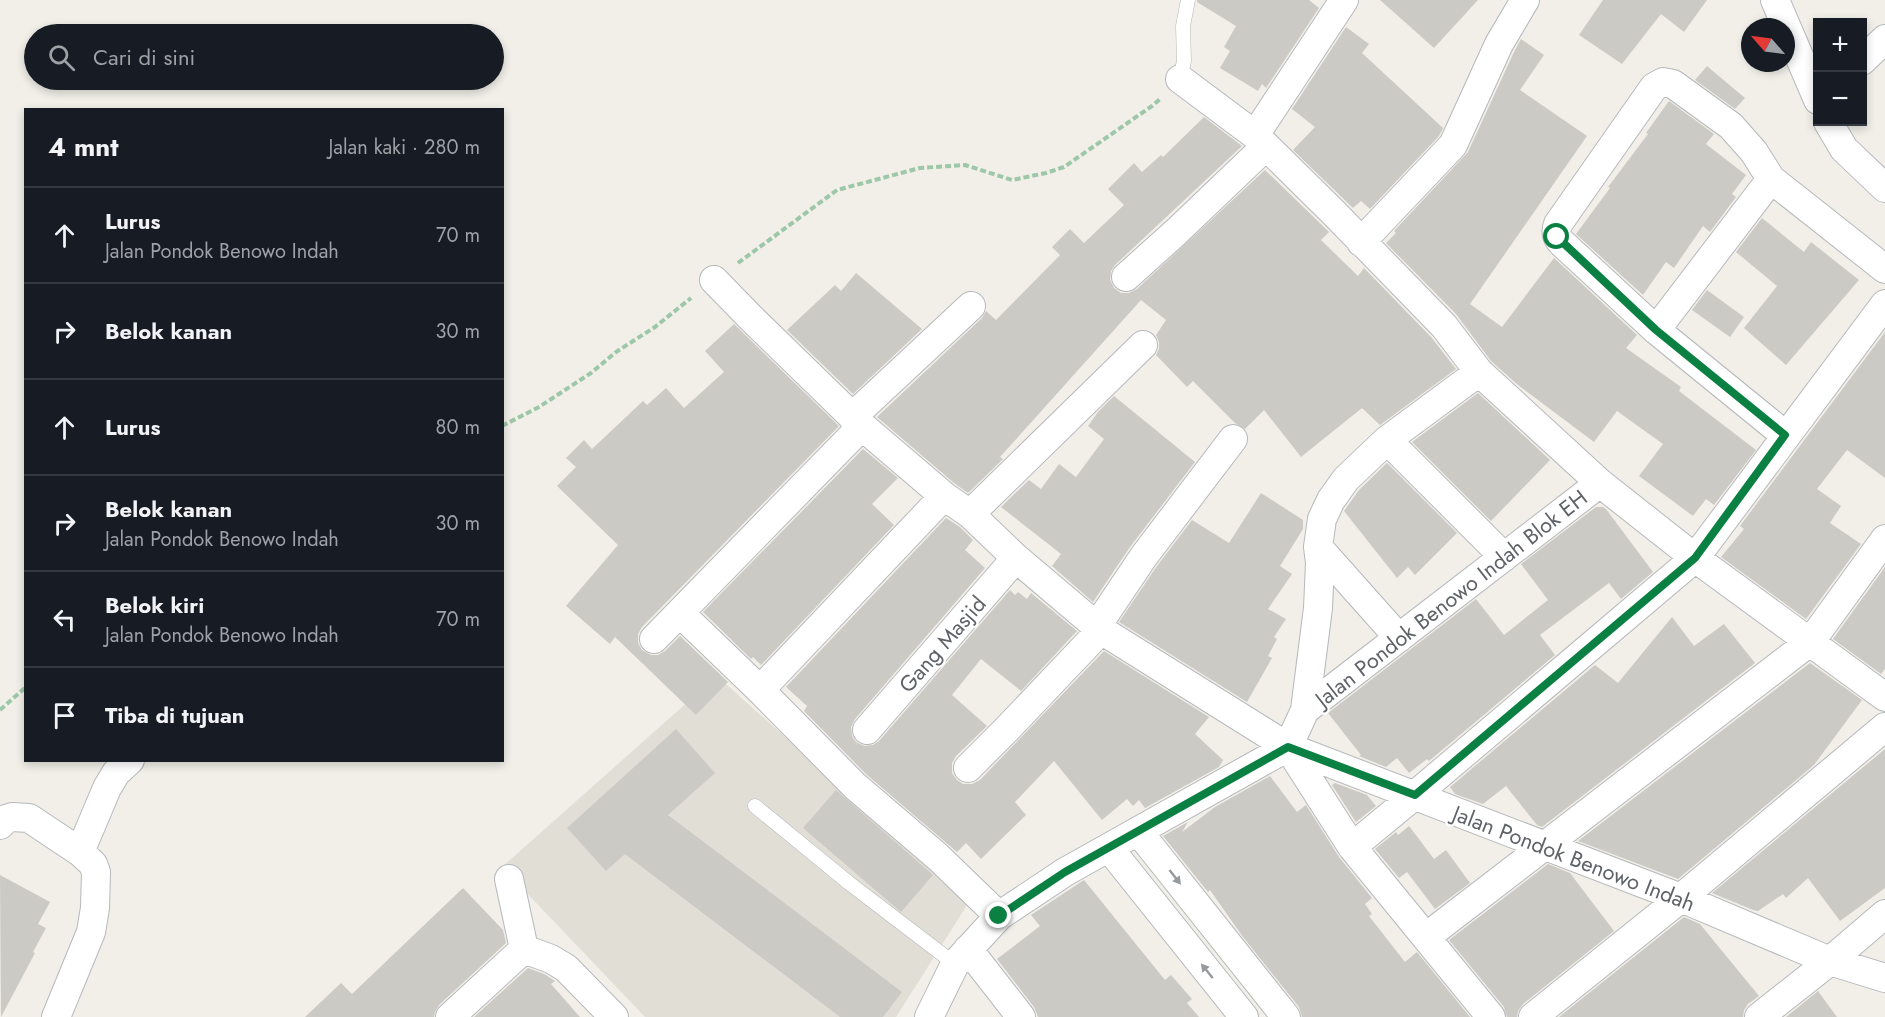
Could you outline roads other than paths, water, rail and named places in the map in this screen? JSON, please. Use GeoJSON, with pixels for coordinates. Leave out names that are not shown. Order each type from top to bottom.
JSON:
{"type":"FeatureCollection","features":[{"type":"Feature","properties":{"kind":"street"},"geometry":{"type":"LineString","coordinates":[[1126,277],[1175,233],[1260,140],[1344,0]]}},
{"type":"Feature","properties":{"kind":"street"},"geometry":{"type":"LineString","coordinates":[[1361,242],[1453,145],[1498,44],[1525,0]]}},
{"type":"Feature","properties":{"kind":"street"},"geometry":{"type":"LineString","coordinates":[[1775,0],[1813,88]]}},
{"type":"Feature","properties":{"kind":"street"},"geometry":{"type":"LineString","coordinates":[[1867,57],[1885,39]]}},
{"type":"Feature","properties":{"kind":"street"},"geometry":{"type":"LineString","coordinates":[[1184,82],[1260,140],[1444,326],[1479,372],[1600,483],[1695,558],[1885,697]]}},
{"type":"Feature","properties":{"kind":"street"},"geometry":{"type":"LineString","coordinates":[[1785,435],[1656,330],[1562,243],[1557,237],[1556,230],[1654,87],[1663,82],[1673,84],[1731,126],[1754,152],[1771,178],[1885,269]]}},
{"type":"Feature","properties":{"kind":"street"},"geometry":{"type":"LineString","coordinates":[[1830,126],[1844,149],[1885,188]]}},
{"type":"Feature","properties":{"kind":"street"},"geometry":{"type":"LineString","coordinates":[[1656,330],[1771,178]]}},
{"type":"Feature","properties":{"kind":"street"},"geometry":{"type":"LineString","coordinates":[[720,285],[857,421],[944,496],[970,514],[1016,558],[1099,628],[1288,747],[1352,846],[1491,1017]]}},
{"type":"Feature","properties":{"kind":"street"},"geometry":{"type":"LineString","coordinates":[[1352,846],[1695,558],[1885,304]]}},
{"type":"Feature","properties":{"kind":"street"},"geometry":{"type":"LineString","coordinates":[[654,639],[857,421],[971,306]]}},
{"type":"Feature","properties":{"kind":"street"},"geometry":{"type":"LineString","coordinates":[[970,514],[1143,345]]}},
{"type":"Feature","properties":{"kind":"street"},"geometry":{"type":"LineString","coordinates":[[1305,711],[1318,608],[1320,563],[1318,547],[1322,519],[1331,500],[1346,479],[1387,440],[1479,372]]}},
{"type":"Feature","properties":{"kind":"street"},"geometry":{"type":"LineString","coordinates":[[968,768],[1007,729],[1099,628],[1144,556],[1233,439]]}},
{"type":"Feature","properties":{"kind":"street"},"geometry":{"type":"LineString","coordinates":[[1387,440],[1504,557]]}},
{"type":"Feature","properties":{"kind":"street","name":"Jalan Pondok Benowo Indah Blok EH"},"geometry":{"type":"LineString","coordinates":[[1288,747],[1305,711],[1600,483]]}},
{"type":"Feature","properties":{"kind":"street"},"geometry":{"type":"LineString","coordinates":[[760,690],[944,496]]}},
{"type":"Feature","properties":{"kind":"street"},"geometry":{"type":"LineString","coordinates":[[1426,937],[1811,641],[1885,539]]}},
{"type":"Feature","properties":{"kind":"street"},"geometry":{"type":"LineString","coordinates":[[1318,547],[1399,638]]}},
{"type":"Feature","properties":{"kind":"street","name":"Gang Masjid"},"geometry":{"type":"LineString","coordinates":[[867,730],[1016,558]]}},
{"type":"Feature","properties":{"kind":"street"},"geometry":{"type":"LineString","coordinates":[[680,613],[855,786],[938,857],[999,916]]}},
{"type":"Feature","properties":{"kind":"street"},"geometry":{"type":"LineString","coordinates":[[1533,1017],[1681,898],[1885,728]]}},
{"type":"Feature","properties":{"kind":"street"},"geometry":{"type":"LineString","coordinates":[[929,1017],[961,957],[999,916],[1065,872],[1288,747]]}},
{"type":"Feature","properties":{"kind":"street","name":"Jalan Pondok Benowo Indah"},"geometry":{"type":"LineString","coordinates":[[1288,747],[1681,898],[1830,961],[1885,978]]}},
{"type":"Feature","properties":{"kind":"street"},"geometry":{"type":"LineString","coordinates":[[80,852],[107,788],[116,773],[128,762]]}},
{"type":"Feature","properties":{"kind":"street"},"geometry":{"type":"LineString","coordinates":[[0,825],[12,817],[29,818],[80,852],[93,864],[96,872],[95,908],[91,932],[56,1017]]}},
{"type":"Feature","properties":{"kind":"street"},"geometry":{"type":"LineString","coordinates":[[1138,831],[1286,1017]]}},
{"type":"Feature","properties":{"kind":"street"},"geometry":{"type":"LineString","coordinates":[[1109,848],[1244,1017]]}},
{"type":"Feature","properties":{"kind":"street"},"geometry":{"type":"LineString","coordinates":[[509,879],[524,949]]}},
{"type":"Feature","properties":{"kind":"street"},"geometry":{"type":"LineString","coordinates":[[1759,1017],[1885,914]]}},
{"type":"Feature","properties":{"kind":"street"},"geometry":{"type":"LineString","coordinates":[[450,1017],[524,949]]}},
{"type":"Feature","properties":{"kind":"street"},"geometry":{"type":"LineString","coordinates":[[524,949],[551,959],[566,968],[614,1017]]}},
{"type":"Feature","properties":{"kind":"street"},"geometry":{"type":"LineString","coordinates":[[961,957],[1021,1017]]}},
{"type":"Feature","properties":{"kind":"lane"},"geometry":{"type":"LineString","coordinates":[[1184,82],[1183,26],[1188,0]]}},
{"type":"Feature","properties":{"kind":"lane"},"geometry":{"type":"LineString","coordinates":[[755,806],[849,883],[961,957]]}}]}
